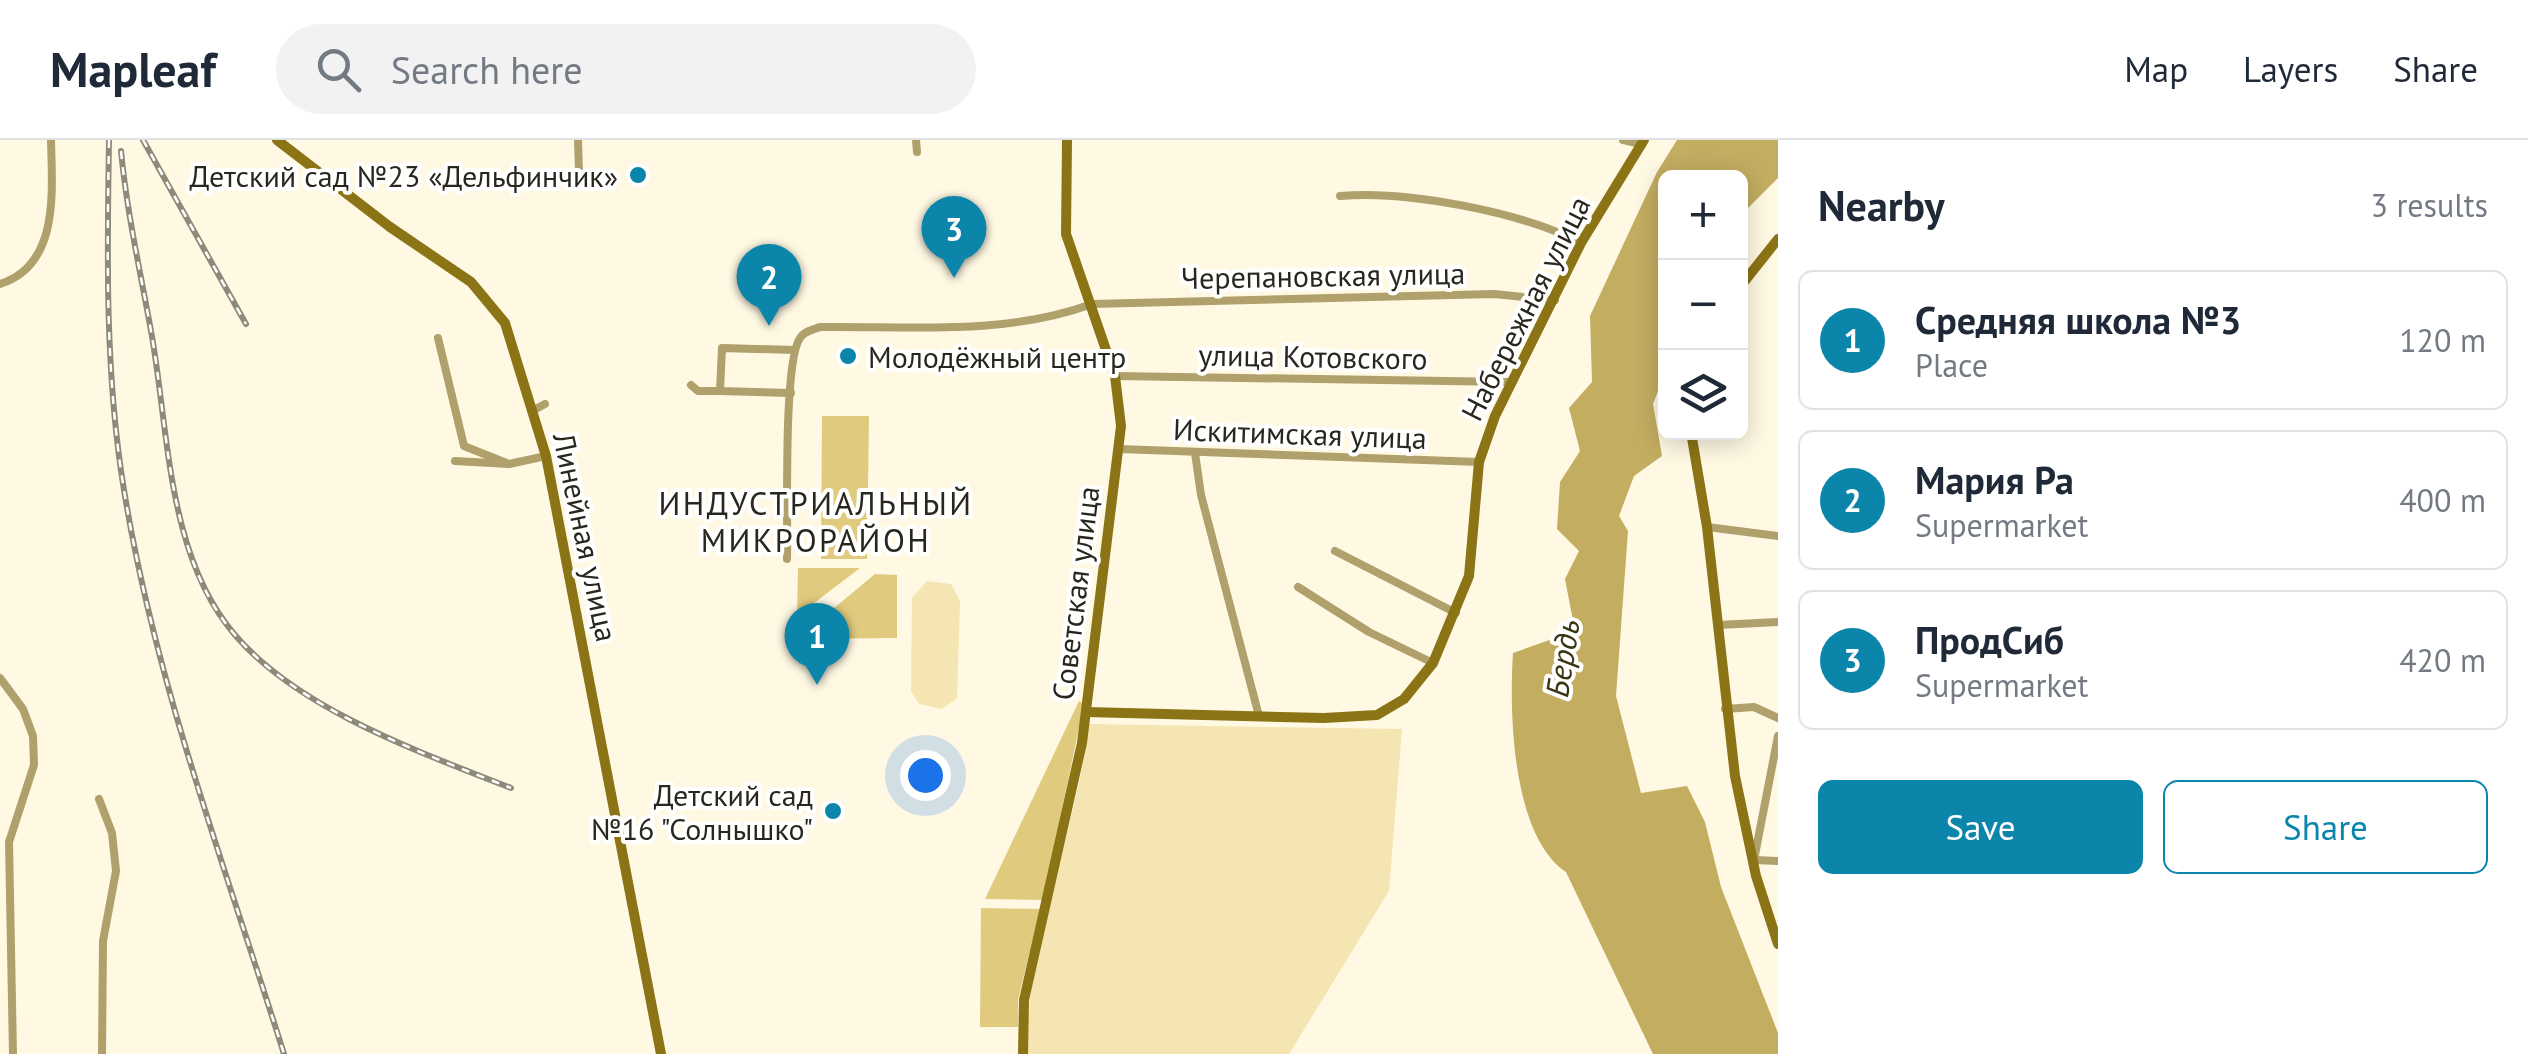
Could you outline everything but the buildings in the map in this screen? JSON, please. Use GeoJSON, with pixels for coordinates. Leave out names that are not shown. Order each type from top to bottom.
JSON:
{"type":"FeatureCollection","features":[{"type":"Feature","properties":{"kind":"main road","name":"Линейная улица"},"geometry":{"type":"LineString","coordinates":[[277,140],[390,227],[471,282],[492,302],[511,338],[546,456],[661,1054]]}},
{"type":"Feature","properties":{"kind":"main road","name":"Советская улица"},"geometry":{"type":"LineString","coordinates":[[1023,1054],[1024,1000],[1078,769],[1120,449],[1116,376],[1066,234],[1067,140]]}},
{"type":"Feature","properties":{"kind":"main road","name":"Набережная улица"},"geometry":{"type":"LineString","coordinates":[[1086,712],[1378,716],[1404,699],[1432,662],[1456,614],[1474,550],[1479,462],[1510,382],[1580,243],[1642,142]]}},
{"type":"Feature","properties":{"kind":"main road"},"geometry":{"type":"LineString","coordinates":[[1748,277],[1778,239]]}},
{"type":"Feature","properties":{"kind":"main road"},"geometry":{"type":"LineString","coordinates":[[1691,440],[1707,527],[1726,709],[1754,860],[1778,944]]}},
{"type":"Feature","properties":{"kind":"street"},"geometry":{"type":"LineString","coordinates":[[0,284],[15,279],[35,260],[44,243],[52,201],[51,140]]}},
{"type":"Feature","properties":{"kind":"street"},"geometry":{"type":"LineString","coordinates":[[578,140],[579,172]]}},
{"type":"Feature","properties":{"kind":"street"},"geometry":{"type":"LineString","coordinates":[[916,140],[917,152]]}},
{"type":"Feature","properties":{"kind":"street"},"geometry":{"type":"LineString","coordinates":[[1623,140],[1642,142]]}},
{"type":"Feature","properties":{"kind":"street"},"geometry":{"type":"LineString","coordinates":[[1340,196],[1371,193],[1504,214],[1550,227],[1580,243]]}},
{"type":"Feature","properties":{"kind":"street","name":"Черепановская улица"},"geometry":{"type":"LineString","coordinates":[[794,350],[804,333],[820,326],[984,328],[1056,317],[1092,304],[1494,294],[1554,300]]}},
{"type":"Feature","properties":{"kind":"street"},"geometry":{"type":"LineString","coordinates":[[438,338],[464,446],[509,464]]}},
{"type":"Feature","properties":{"kind":"street"},"geometry":{"type":"LineString","coordinates":[[720,390],[722,348],[794,350],[787,559]]}},
{"type":"Feature","properties":{"kind":"street","name":"улица Котовского"},"geometry":{"type":"LineString","coordinates":[[1116,376],[1510,382]]}},
{"type":"Feature","properties":{"kind":"street"},"geometry":{"type":"LineString","coordinates":[[690,384],[698,391],[791,393]]}},
{"type":"Feature","properties":{"kind":"street"},"geometry":{"type":"LineString","coordinates":[[532,410],[545,404]]}},
{"type":"Feature","properties":{"kind":"street","name":"Искитимская улица"},"geometry":{"type":"LineString","coordinates":[[1120,449],[1479,462]]}},
{"type":"Feature","properties":{"kind":"street"},"geometry":{"type":"LineString","coordinates":[[1195,453],[1201,495],[1259,716]]}},
{"type":"Feature","properties":{"kind":"street"},"geometry":{"type":"LineString","coordinates":[[456,461],[509,464],[546,456]]}},
{"type":"Feature","properties":{"kind":"street"},"geometry":{"type":"LineString","coordinates":[[1707,527],[1778,536]]}},
{"type":"Feature","properties":{"kind":"street"},"geometry":{"type":"LineString","coordinates":[[1334,551],[1456,614]]}},
{"type":"Feature","properties":{"kind":"street"},"geometry":{"type":"LineString","coordinates":[[1298,587],[1369,632],[1432,662]]}},
{"type":"Feature","properties":{"kind":"street"},"geometry":{"type":"LineString","coordinates":[[1718,625],[1778,622]]}},
{"type":"Feature","properties":{"kind":"street"},"geometry":{"type":"LineString","coordinates":[[0,678],[23,709],[33,736],[34,765],[5,842],[12,1054]]}},
{"type":"Feature","properties":{"kind":"street"},"geometry":{"type":"LineString","coordinates":[[1726,709],[1754,708],[1778,718]]}},
{"type":"Feature","properties":{"kind":"street"},"geometry":{"type":"LineString","coordinates":[[1778,736],[1754,860],[1778,861]]}},
{"type":"Feature","properties":{"kind":"street"},"geometry":{"type":"LineString","coordinates":[[99,799],[112,833],[116,871],[103,941],[102,1054]]}},
{"type":"Feature","properties":{"kind":"shaded area"},"geometry":{"type":"Polygon","coordinates":[[[822,416],[869,416],[867,559],[821,559],[822,416]]]}},
{"type":"Feature","properties":{"kind":"shaded area"},"geometry":{"type":"Polygon","coordinates":[[[798,568],[860,568],[797,616],[798,568]]]}},
{"type":"Feature","properties":{"kind":"shaded area"},"geometry":{"type":"Polygon","coordinates":[[[875,574],[897,575],[897,638],[797,639],[875,574]]]}},
{"type":"Feature","properties":{"kind":"shaded area"},"geometry":{"type":"Polygon","coordinates":[[[927,581],[951,584],[960,601],[957,698],[942,709],[919,704],[911,691],[912,598],[927,581]]]}},
{"type":"Feature","properties":{"kind":"shaded area"},"geometry":{"type":"Polygon","coordinates":[[[1079,701],[1084,704],[1043,900],[985,899],[1079,701]]]}},
{"type":"Feature","properties":{"kind":"shaded area"},"geometry":{"type":"Polygon","coordinates":[[[1089,724],[1402,729],[1389,891],[1289,1054],[1027,1054],[1034,971],[1074,807],[1089,724]]]}},
{"type":"Feature","properties":{"kind":"shaded area"},"geometry":{"type":"Polygon","coordinates":[[[981,908],[1040,909],[1018,1000],[1018,1027],[980,1027],[981,908]]]}},
{"type":"Feature","properties":{"kind":"water"},"geometry":{"type":"Polygon","coordinates":[[[1677,140],[1778,140],[1778,178],[1748,208],[1748,170],[1658,170],[1677,140]]]}},
{"type":"Feature","properties":{"kind":"water","name":"Бердь"},"geometry":{"type":"Polygon","coordinates":[[[1657,172],[1658,391],[1653,404],[1662,456],[1634,476],[1619,516],[1628,531],[1616,696],[1641,793],[1687,786],[1705,822],[1721,887],[1778,1033],[1778,1054],[1653,1054],[1566,872],[1548,855],[1534,831],[1518,772],[1512,707],[1513,653],[1575,631],[1565,579],[1579,551],[1557,529],[1560,482],[1580,451],[1569,408],[1592,382],[1590,316],[1657,172]]]}},
{"type":"Feature","properties":{"kind":"railway"},"geometry":{"type":"LineString","coordinates":[[109,140],[110,359],[118,447],[137,562],[194,775],[284,1054]]}},
{"type":"Feature","properties":{"kind":"railway"},"geometry":{"type":"LineString","coordinates":[[143,140],[246,324]]}},
{"type":"Feature","properties":{"kind":"railway"},"geometry":{"type":"LineString","coordinates":[[121,151],[174,490],[195,568],[212,603],[235,635],[293,686],[401,744],[511,788]]}},
{"type":"Feature","properties":{"kind":"place","name":"Детский сад №23 «Дельфинчик»"},"geometry":{"type":"Point","coordinates":[638,175]}},
{"type":"Feature","properties":{"kind":"place","name":"ПродСиб"},"geometry":{"type":"Point","coordinates":[954,278]}},
{"type":"Feature","properties":{"kind":"place","name":"Мария Ра"},"geometry":{"type":"Point","coordinates":[769,326]}},
{"type":"Feature","properties":{"kind":"place","name":"Молодёжный центр"},"geometry":{"type":"Point","coordinates":[848,356]}},
{"type":"Feature","properties":{"kind":"place","name":"Средняя школа №3"},"geometry":{"type":"Point","coordinates":[817,685]}},
{"type":"Feature","properties":{"kind":"place","name":"Детский сад №16 \"Солнышко\""},"geometry":{"type":"Point","coordinates":[833,811]}},
{"type":"Feature","properties":{"kind":"district","name":"ИНДУСТРИАЛЬНЫЙ МИКРОРАЙОН"},"geometry":{"type":"Point","coordinates":[816,522]}}]}
